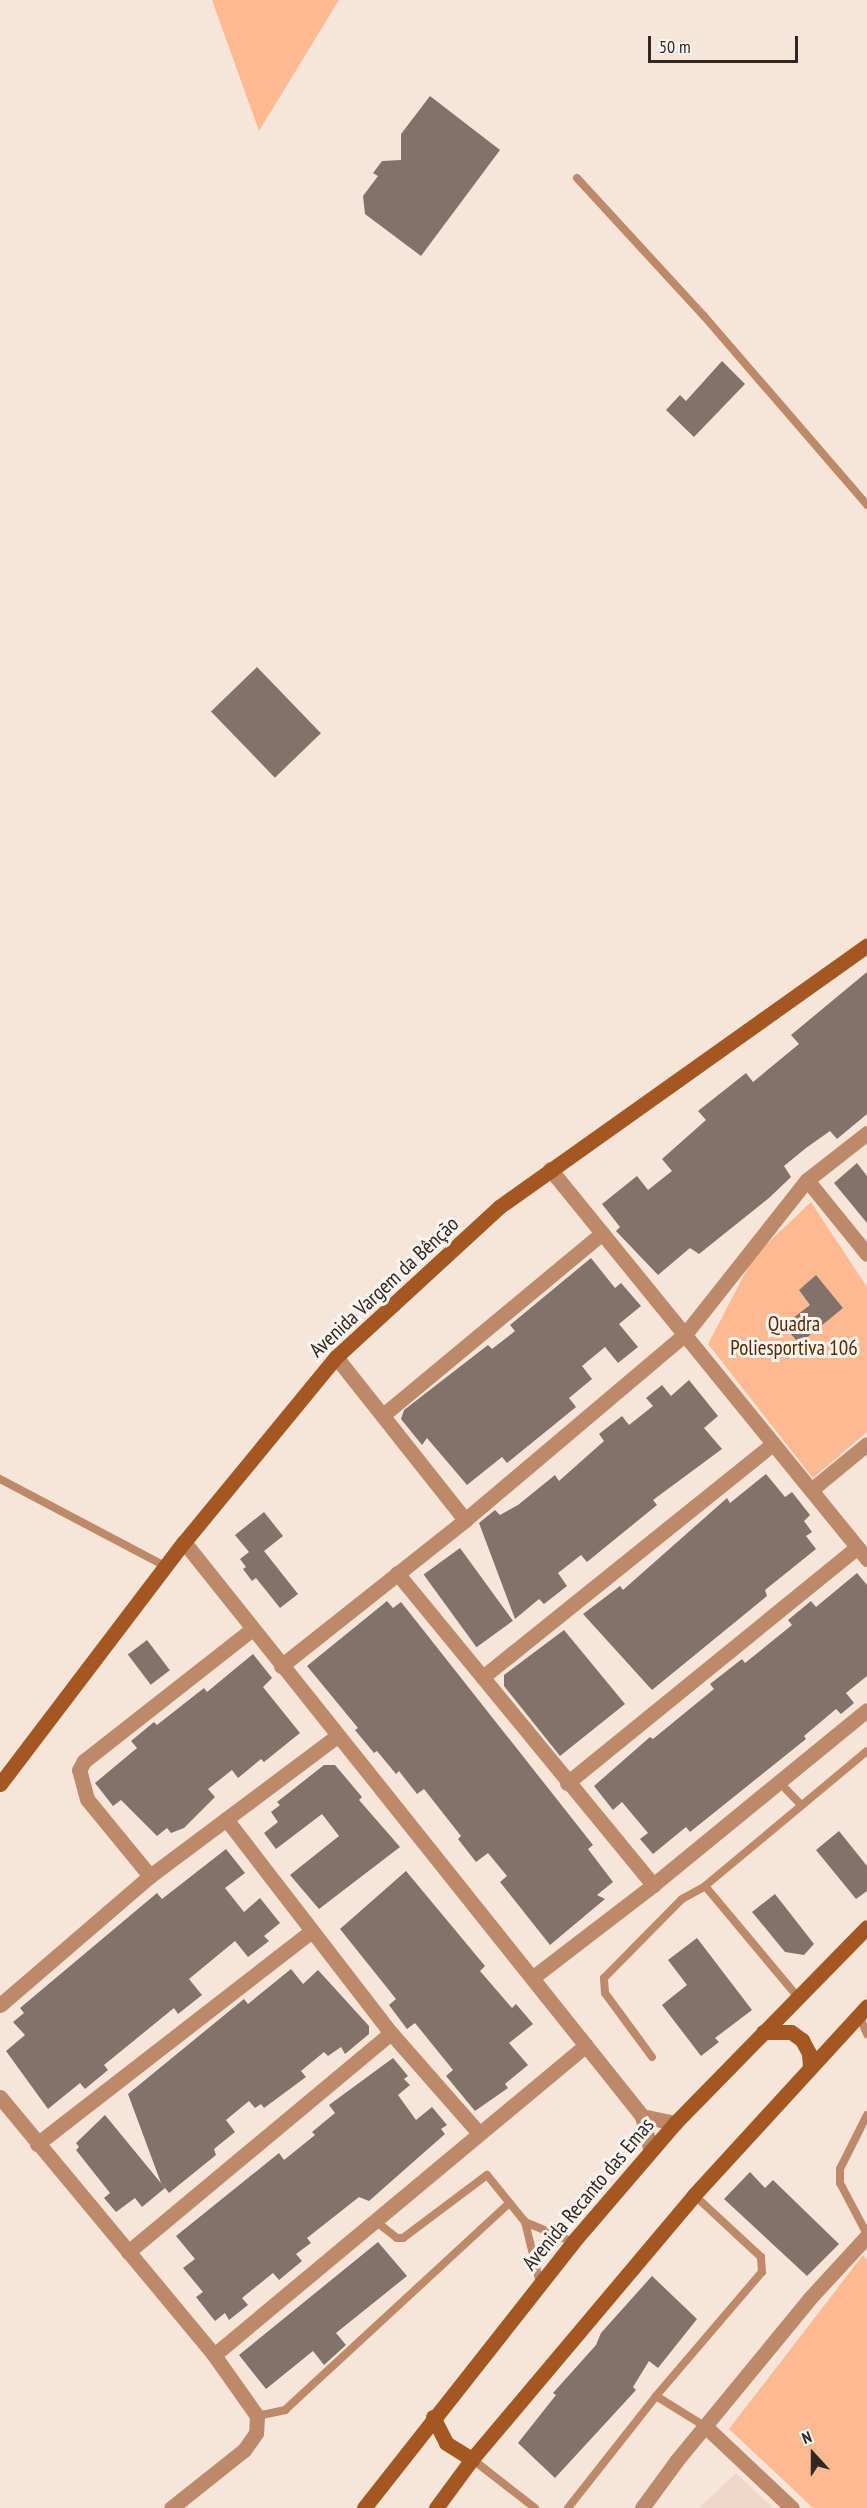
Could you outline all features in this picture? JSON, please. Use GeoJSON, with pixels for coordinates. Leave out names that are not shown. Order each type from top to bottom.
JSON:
{"type":"FeatureCollection","features":[{"type":"Feature","properties":{"kind":"main road","name":"Avenida Vargem da Bênção"},"geometry":{"type":"LineString","coordinates":[[0,1784],[165,1566],[336,1358],[499,1208],[550,1169],[867,945]]}},
{"type":"Feature","properties":{"kind":"main road","name":"Avenida Recanto das Emas"},"geometry":{"type":"LineString","coordinates":[[364,2508],[433,2417],[573,2242],[675,2123],[867,1927]]}},
{"type":"Feature","properties":{"kind":"main road"},"geometry":{"type":"LineString","coordinates":[[436,2508],[472,2459],[694,2196],[863,2011]]}},
{"type":"Feature","properties":{"kind":"main road"},"geometry":{"type":"LineString","coordinates":[[763,2032],[784,2031],[802,2040],[810,2067]]}},
{"type":"Feature","properties":{"kind":"main road"},"geometry":{"type":"LineString","coordinates":[[433,2417],[446,2443],[472,2459]]}},
{"type":"Feature","properties":{"kind":"street"},"geometry":{"type":"LineString","coordinates":[[281,1666],[465,1520],[686,1334],[807,1180],[867,1133]]}},
{"type":"Feature","properties":{"kind":"street"},"geometry":{"type":"LineString","coordinates":[[550,1169],[686,1334],[771,1444],[862,1553],[567,1783]]}},
{"type":"Feature","properties":{"kind":"street"},"geometry":{"type":"LineString","coordinates":[[807,1180],[867,1254]]}},
{"type":"Feature","properties":{"kind":"street"},"geometry":{"type":"LineString","coordinates":[[383,1415],[602,1233]]}},
{"type":"Feature","properties":{"kind":"street"},"geometry":{"type":"LineString","coordinates":[[336,1358],[465,1520]]}},
{"type":"Feature","properties":{"kind":"street"},"geometry":{"type":"LineString","coordinates":[[484,1676],[771,1444]]}},
{"type":"Feature","properties":{"kind":"street"},"geometry":{"type":"LineString","coordinates":[[811,1490],[867,1444]]}},
{"type":"Feature","properties":{"kind":"street"},"geometry":{"type":"LineString","coordinates":[[184,1542],[251,1630],[642,2116],[651,2151]]}},
{"type":"Feature","properties":{"kind":"street"},"geometry":{"type":"LineString","coordinates":[[397,1573],[484,1676],[567,1783],[653,1885]]}},
{"type":"Feature","properties":{"kind":"street"},"geometry":{"type":"LineString","coordinates":[[150,1876],[87,1798],[80,1786],[79,1770],[84,1761],[251,1630]]}},
{"type":"Feature","properties":{"kind":"street"},"geometry":{"type":"LineString","coordinates":[[532,1978],[653,1885],[867,1710]]}},
{"type":"Feature","properties":{"kind":"street"},"geometry":{"type":"LineString","coordinates":[[0,2005],[150,1876],[337,1736]]}},
{"type":"Feature","properties":{"kind":"street"},"geometry":{"type":"LineString","coordinates":[[226,1820],[392,2033],[478,2132]]}},
{"type":"Feature","properties":{"kind":"street"},"geometry":{"type":"LineString","coordinates":[[37,2144],[312,1931]]}},
{"type":"Feature","properties":{"kind":"street"},"geometry":{"type":"LineString","coordinates":[[128,2252],[392,2033]]}},
{"type":"Feature","properties":{"kind":"street"},"geometry":{"type":"LineString","coordinates":[[214,2355],[478,2132],[586,2045]]}},
{"type":"Feature","properties":{"kind":"street"},"geometry":{"type":"LineString","coordinates":[[0,2097],[214,2355],[257,2416],[256,2433],[244,2450],[171,2508]]}},
{"type":"Feature","properties":{"kind":"street"},"geometry":{"type":"LineString","coordinates":[[642,2116],[675,2123]]}},
{"type":"Feature","properties":{"kind":"street"},"geometry":{"type":"LineString","coordinates":[[642,2508],[810,2298],[867,2235]]}},
{"type":"Feature","properties":{"kind":"street"},"geometry":{"type":"LineString","coordinates":[[706,2427],[792,2508]]}},
{"type":"Feature","properties":{"kind":"lane"},"geometry":{"type":"LineString","coordinates":[[577,178],[712,324],[867,505]]}},
{"type":"Feature","properties":{"kind":"lane"},"geometry":{"type":"LineString","coordinates":[[0,1479],[165,1566]]}},
{"type":"Feature","properties":{"kind":"lane"},"geometry":{"type":"LineString","coordinates":[[652,2057],[604,1993],[604,1978],[682,1899],[705,1886],[867,1751]]}},
{"type":"Feature","properties":{"kind":"lane"},"geometry":{"type":"LineString","coordinates":[[779,1782],[801,1805]]}},
{"type":"Feature","properties":{"kind":"lane"},"geometry":{"type":"LineString","coordinates":[[705,1886],[797,1996]]}},
{"type":"Feature","properties":{"kind":"lane"},"geometry":{"type":"LineString","coordinates":[[863,2011],[867,2034]]}},
{"type":"Feature","properties":{"kind":"lane"},"geometry":{"type":"LineString","coordinates":[[867,2115],[840,2169],[840,2183],[867,2235]]}},
{"type":"Feature","properties":{"kind":"lane"},"geometry":{"type":"LineString","coordinates":[[374,2220],[397,2238],[403,2238],[487,2175],[525,2222],[540,2283]]}},
{"type":"Feature","properties":{"kind":"lane"},"geometry":{"type":"LineString","coordinates":[[568,2508],[656,2396],[764,2266],[761,2257],[694,2196]]}},
{"type":"Feature","properties":{"kind":"lane"},"geometry":{"type":"LineString","coordinates":[[257,2416],[285,2410],[509,2203]]}},
{"type":"Feature","properties":{"kind":"lane"},"geometry":{"type":"LineString","coordinates":[[525,2222],[573,2242]]}},
{"type":"Feature","properties":{"kind":"lane"},"geometry":{"type":"LineString","coordinates":[[656,2396],[706,2427]]}},
{"type":"Feature","properties":{"kind":"lane"},"geometry":{"type":"LineString","coordinates":[[472,2459],[535,2508]]}},
{"type":"Feature","properties":{"kind":"shaded area"},"geometry":{"type":"Polygon","coordinates":[[[736,2473],[773,2508],[699,2508],[736,2473]]]}},
{"type":"Feature","properties":{"kind":"green space"},"geometry":{"type":"Polygon","coordinates":[[[212,0],[339,0],[259,131],[212,0]]]}},
{"type":"Feature","properties":{"kind":"green space","name":"Quadra Poliesportiva 106"},"geometry":{"type":"Polygon","coordinates":[[[811,1202],[867,1287],[867,1432],[813,1478],[708,1344],[754,1256],[811,1202]]]}},
{"type":"Feature","properties":{"kind":"green space"},"geometry":{"type":"Polygon","coordinates":[[[863,2255],[867,2260],[867,2508],[813,2508],[729,2429],[863,2255]]]}},
{"type":"Feature","properties":{"kind":"building"},"geometry":{"type":"Polygon","coordinates":[[[430,96],[500,150],[421,256],[365,214],[363,196],[378,176],[373,173],[382,161],[401,160],[401,134],[430,96]]]}},
{"type":"Feature","properties":{"kind":"building"},"geometry":{"type":"Polygon","coordinates":[[[722,361],[745,384],[694,437],[666,410],[680,395],[686,401],[722,361]]]}},
{"type":"Feature","properties":{"kind":"building"},"geometry":{"type":"Polygon","coordinates":[[[257,667],[321,733],[275,778],[211,711],[257,667]]]}},
{"type":"Feature","properties":{"kind":"building"},"geometry":{"type":"Polygon","coordinates":[[[867,972],[867,1114],[837,1139],[830,1131],[806,1148],[784,1166],[791,1177],[769,1198],[699,1254],[690,1248],[658,1275],[616,1231],[620,1227],[602,1204],[637,1176],[648,1190],[672,1171],[662,1159],[706,1120],[698,1111],[746,1073],[753,1082],[799,1044],[791,1035],[867,972]]]}},
{"type":"Feature","properties":{"kind":"building"},"geometry":{"type":"Polygon","coordinates":[[[857,1163],[867,1176],[867,1223],[834,1183],[857,1163]]]}},
{"type":"Feature","properties":{"kind":"building"},"geometry":{"type":"Polygon","coordinates":[[[591,1258],[615,1288],[621,1283],[641,1306],[619,1324],[638,1347],[618,1363],[605,1347],[582,1366],[592,1379],[569,1398],[576,1407],[507,1463],[502,1457],[467,1485],[427,1438],[422,1445],[401,1419],[404,1410],[488,1345],[492,1349],[515,1331],[510,1325],[591,1258]]]}},
{"type":"Feature","properties":{"kind":"building"},"geometry":{"type":"Polygon","coordinates":[[[816,1275],[843,1308],[799,1344],[784,1325],[810,1305],[799,1290],[816,1275]]]}},
{"type":"Feature","properties":{"kind":"building"},"geometry":{"type":"Polygon","coordinates":[[[689,1380],[718,1416],[704,1428],[722,1449],[653,1500],[657,1505],[587,1562],[581,1555],[558,1573],[567,1586],[544,1604],[539,1599],[515,1619],[479,1523],[495,1510],[500,1515],[518,1505],[555,1475],[559,1481],[604,1441],[599,1434],[622,1416],[629,1425],[653,1406],[646,1398],[662,1385],[671,1396],[689,1380]]]}},
{"type":"Feature","properties":{"kind":"building"},"geometry":{"type":"Polygon","coordinates":[[[766,1474],[785,1497],[792,1492],[810,1515],[804,1521],[812,1532],[806,1536],[816,1549],[765,1590],[767,1596],[652,1690],[583,1614],[620,1586],[623,1590],[727,1498],[730,1503],[766,1474]]]}},
{"type":"Feature","properties":{"kind":"building"},"geometry":{"type":"Polygon","coordinates":[[[264,1512],[283,1536],[264,1551],[298,1594],[280,1608],[256,1578],[252,1581],[243,1569],[246,1567],[240,1559],[249,1552],[235,1535],[264,1512]]]}},
{"type":"Feature","properties":{"kind":"building"},"geometry":{"type":"Polygon","coordinates":[[[460,1548],[513,1621],[476,1647],[424,1574],[460,1548]]]}},
{"type":"Feature","properties":{"kind":"building"},"geometry":{"type":"Polygon","coordinates":[[[857,1573],[867,1585],[867,1676],[846,1693],[854,1703],[841,1714],[836,1709],[804,1736],[806,1739],[690,1832],[686,1827],[653,1854],[640,1839],[648,1833],[622,1802],[613,1810],[594,1786],[650,1737],[653,1739],[714,1689],[710,1684],[742,1659],[745,1663],[792,1625],[788,1620],[811,1601],[816,1607],[857,1573]]]}},
{"type":"Feature","properties":{"kind":"building"},"geometry":{"type":"Polygon","coordinates":[[[387,1601],[393,1608],[401,1602],[593,1845],[588,1849],[613,1882],[597,1895],[605,1899],[550,1945],[500,1882],[507,1876],[488,1853],[476,1862],[458,1839],[461,1836],[424,1789],[417,1794],[399,1771],[396,1774],[377,1751],[374,1753],[355,1730],[358,1728],[307,1666],[387,1601]]]}},
{"type":"Feature","properties":{"kind":"building"},"geometry":{"type":"Polygon","coordinates":[[[564,1630],[625,1704],[560,1756],[504,1686],[504,1675],[564,1630]]]}},
{"type":"Feature","properties":{"kind":"building"},"geometry":{"type":"Polygon","coordinates":[[[147,1640],[170,1670],[151,1685],[128,1654],[147,1640]]]}},
{"type":"Feature","properties":{"kind":"building"},"geometry":{"type":"Polygon","coordinates":[[[253,1654],[272,1678],[263,1687],[300,1733],[264,1762],[261,1759],[238,1778],[232,1770],[208,1789],[215,1797],[184,1828],[171,1833],[167,1828],[157,1836],[121,1800],[113,1806],[95,1783],[137,1748],[131,1741],[154,1722],[157,1725],[204,1688],[207,1692],[253,1654]]]}},
{"type":"Feature","properties":{"kind":"building"},"geometry":{"type":"Polygon","coordinates":[[[324,1765],[335,1765],[362,1797],[359,1800],[400,1847],[319,1909],[290,1875],[339,1836],[322,1814],[276,1849],[264,1833],[278,1822],[271,1812],[280,1805],[277,1802],[324,1765]]]}},
{"type":"Feature","properties":{"kind":"building"},"geometry":{"type":"Polygon","coordinates":[[[839,1831],[867,1866],[867,1891],[856,1899],[816,1850],[839,1831]]]}},
{"type":"Feature","properties":{"kind":"building"},"geometry":{"type":"Polygon","coordinates":[[[226,1849],[245,1873],[225,1888],[244,1912],[260,1898],[280,1923],[264,1936],[269,1941],[248,1957],[235,1941],[189,1979],[202,1995],[178,2014],[174,2008],[104,2065],[108,2070],[85,2089],[80,2083],[48,2109],[6,2051],[25,2035],[13,2022],[24,2013],[20,2008],[157,1893],[162,1899],[226,1849]]]}},
{"type":"Feature","properties":{"kind":"building"},"geometry":{"type":"Polygon","coordinates":[[[406,1871],[485,1966],[480,1971],[512,2008],[516,2004],[533,2024],[509,2043],[528,2065],[505,2084],[508,2088],[475,2111],[446,2076],[453,2070],[415,2023],[407,2029],[389,2005],[396,1999],[340,1929],[406,1871]]]}},
{"type":"Feature","properties":{"kind":"building"},"geometry":{"type":"Polygon","coordinates":[[[775,1894],[814,1944],[804,1955],[785,1952],[752,1912],[775,1894]]]}},
{"type":"Feature","properties":{"kind":"building"},"geometry":{"type":"Polygon","coordinates":[[[697,1938],[752,2010],[715,2038],[719,2042],[701,2056],[662,2005],[687,1985],[668,1960],[697,1938]]]}},
{"type":"Feature","properties":{"kind":"building"},"geometry":{"type":"Polygon","coordinates":[[[291,1969],[303,1984],[318,1970],[369,2026],[369,2034],[345,2054],[341,2047],[328,2056],[324,2052],[301,2071],[306,2077],[264,2108],[261,2104],[255,2108],[249,2101],[226,2120],[235,2132],[214,2149],[216,2155],[169,2193],[161,2183],[128,2094],[244,1999],[248,2004],[291,1969]]]}},
{"type":"Feature","properties":{"kind":"building"},"geometry":{"type":"Polygon","coordinates":[[[393,2058],[408,2076],[404,2079],[410,2085],[398,2095],[416,2120],[432,2107],[447,2125],[441,2129],[445,2134],[369,2201],[359,2197],[307,2238],[311,2243],[296,2254],[302,2261],[279,2280],[273,2273],[242,2298],[248,2305],[229,2320],[225,2313],[215,2321],[196,2297],[203,2292],[183,2268],[195,2259],[176,2236],[279,2153],[284,2160],[315,2135],[312,2132],[335,2113],[329,2105],[393,2058]]]}},
{"type":"Feature","properties":{"kind":"building"},"geometry":{"type":"Polygon","coordinates":[[[105,2115],[165,2188],[142,2207],[135,2198],[116,2212],[104,2198],[110,2193],[76,2150],[79,2147],[76,2143],[105,2115]]]}},
{"type":"Feature","properties":{"kind":"building"},"geometry":{"type":"Polygon","coordinates":[[[750,2172],[765,2188],[773,2180],[839,2244],[807,2276],[724,2199],[750,2172]]]}},
{"type":"Feature","properties":{"kind":"building"},"geometry":{"type":"Polygon","coordinates":[[[378,2242],[407,2276],[336,2333],[346,2345],[324,2365],[313,2351],[266,2389],[239,2355],[378,2242]]]}},
{"type":"Feature","properties":{"kind":"building"},"geometry":{"type":"Polygon","coordinates":[[[652,2276],[697,2319],[658,2368],[649,2361],[633,2387],[636,2390],[555,2478],[518,2443],[556,2395],[553,2393],[596,2345],[601,2333],[652,2276]]]}}]}
